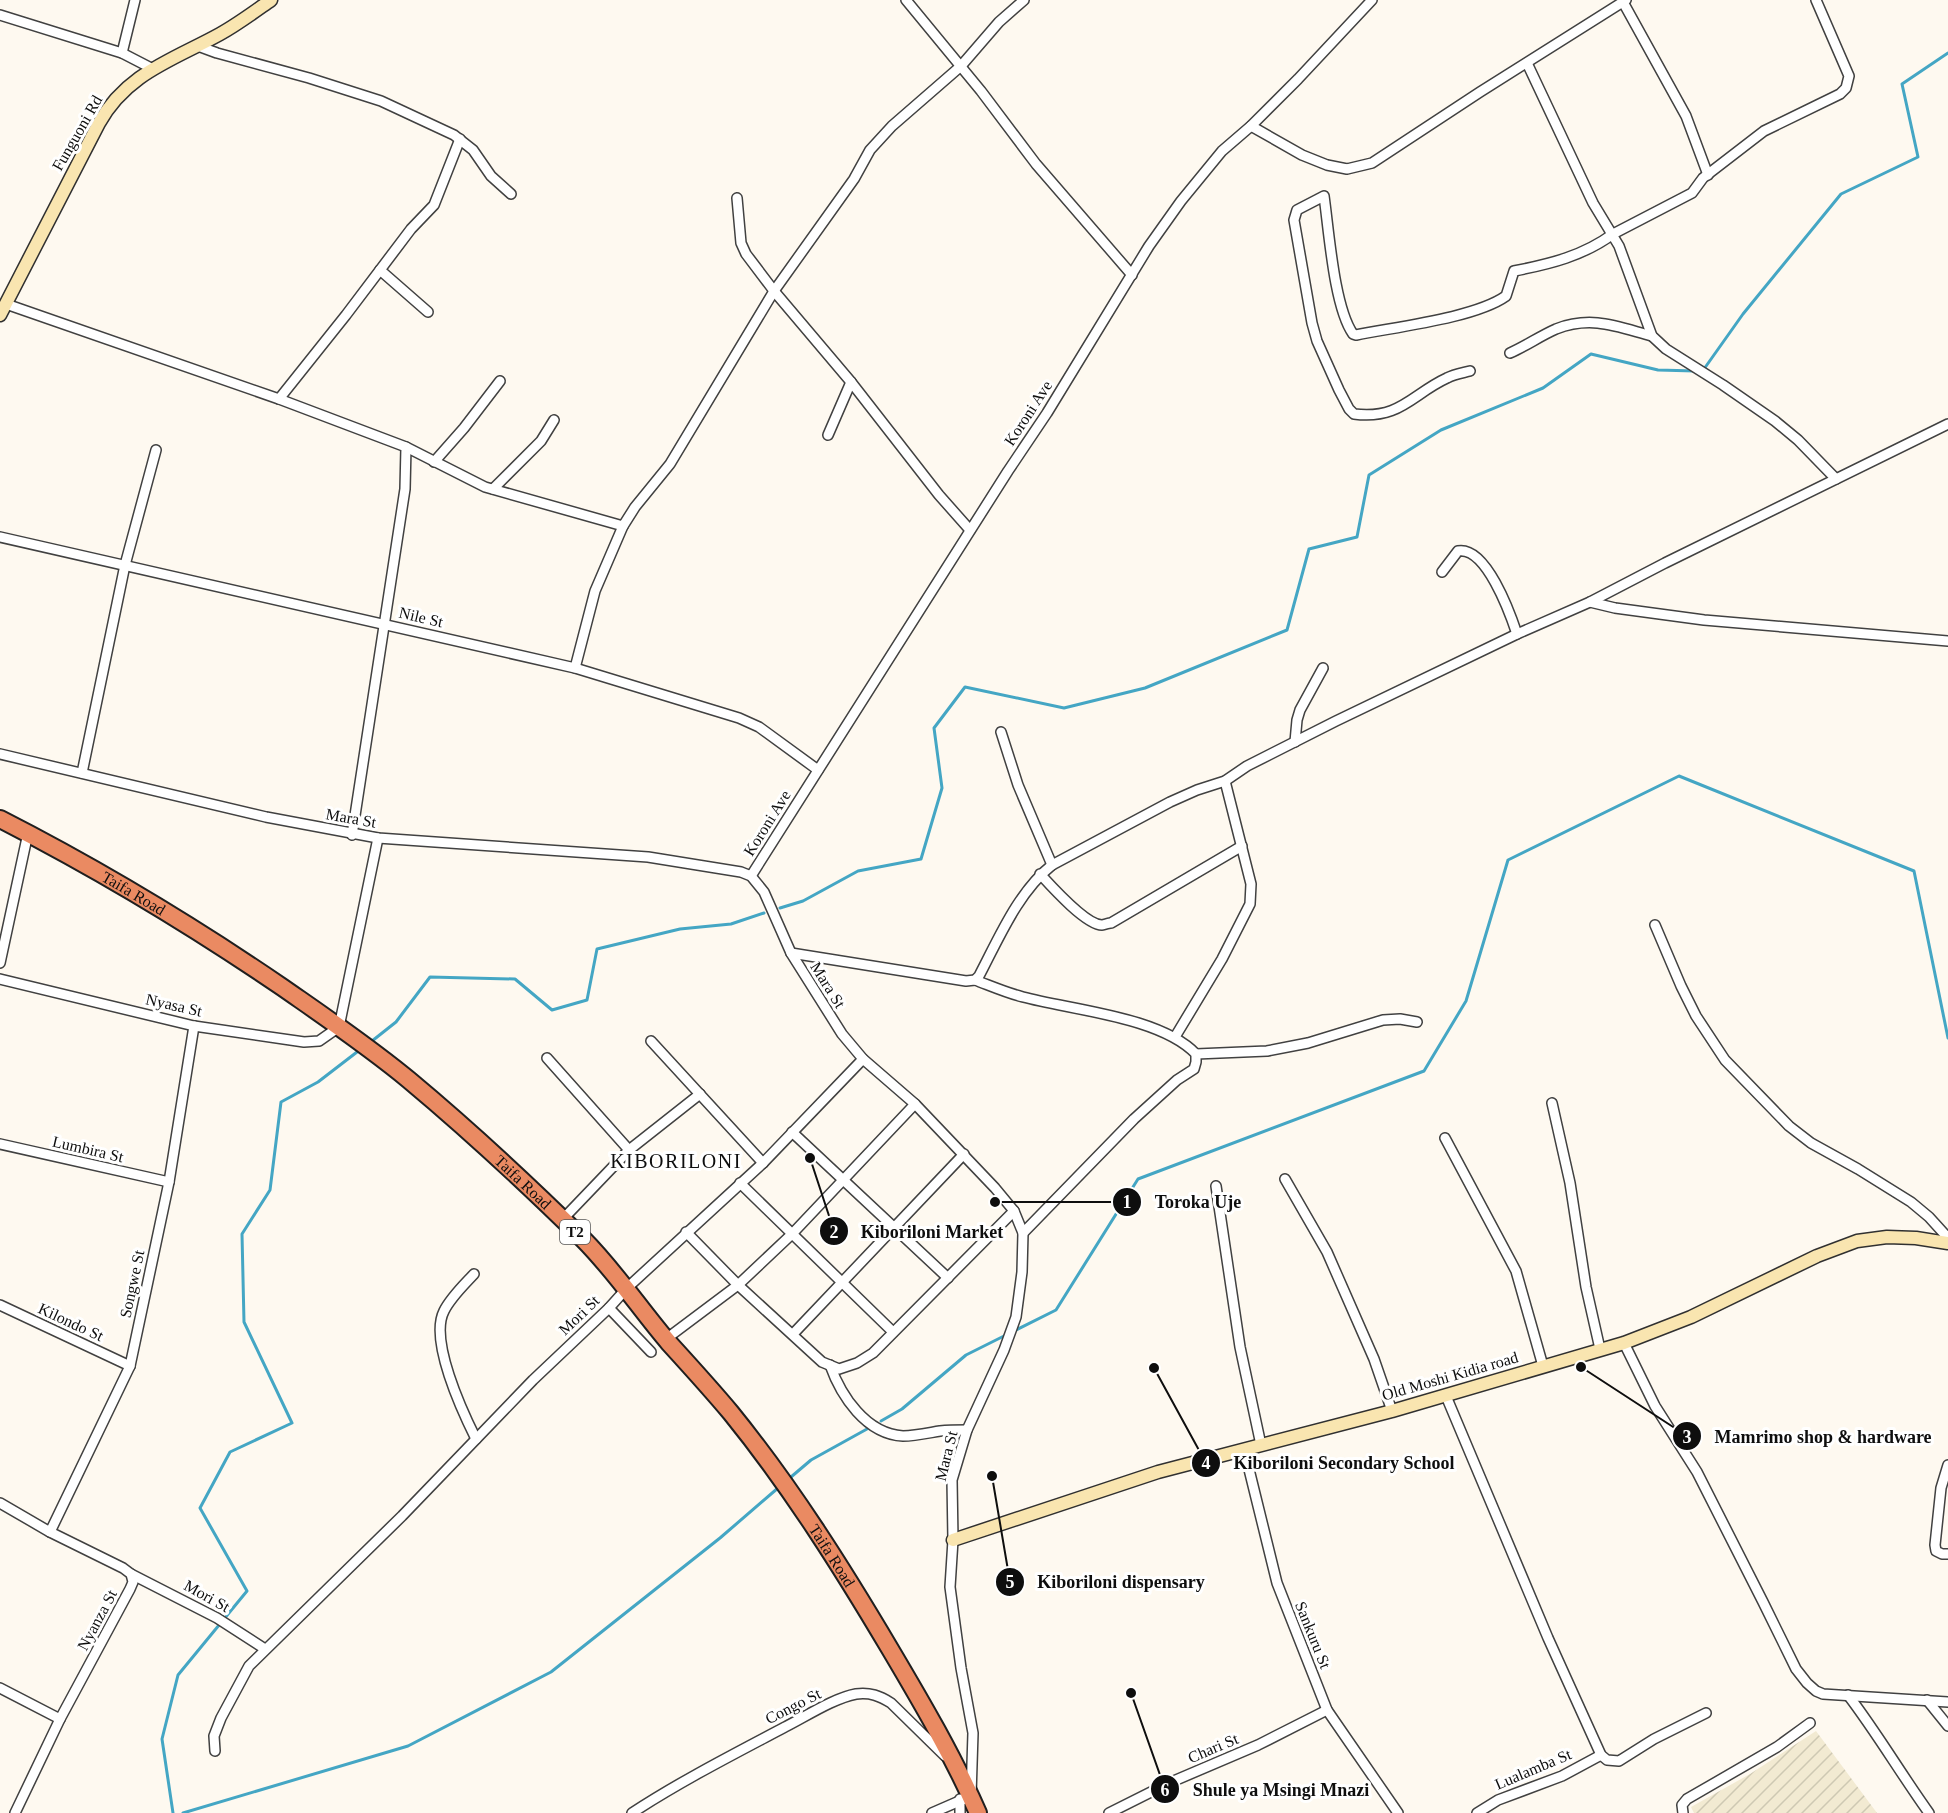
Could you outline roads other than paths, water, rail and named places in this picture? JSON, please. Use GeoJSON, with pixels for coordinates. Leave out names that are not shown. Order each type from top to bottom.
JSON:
{"type":"FeatureCollection","features":[{"type":"Feature","properties":{"kind":"highway","name":"Taifa Road"},"geometry":{"type":"LineString","coordinates":[[0,819],[100,872],[162,909],[230,952],[339,1027],[407,1078],[506,1166],[584,1240],[627,1288],[666,1339],[731,1414],[788,1489],[851,1583],[958,1768],[965,1798],[978,1813]]}},
{"type":"Feature","properties":{"kind":"street"},"geometry":{"type":"LineString","coordinates":[[122,54],[135,0]]}},
{"type":"Feature","properties":{"kind":"street","name":"Funguoni Rd"},"geometry":{"type":"LineString","coordinates":[[3,310],[106,110],[118,95],[137,78],[222,33],[271,0]]}},
{"type":"Feature","properties":{"kind":"street"},"geometry":{"type":"LineString","coordinates":[[906,0],[961,66],[1035,164],[1132,275]]}},
{"type":"Feature","properties":{"kind":"street"},"geometry":{"type":"LineString","coordinates":[[575,668],[595,591],[623,526],[634,507],[670,464],[774,291],[854,179],[875,143],[961,66],[999,21],[1024,0]]}},
{"type":"Feature","properties":{"kind":"street","name":"Koroni Ave"},"geometry":{"type":"LineString","coordinates":[[751,876],[1181,201],[1222,151],[1298,79],[1372,0]]}},
{"type":"Feature","properties":{"kind":"street"},"geometry":{"type":"LineString","coordinates":[[1470,371],[1449,377],[1397,409],[1380,414],[1354,414],[1339,390],[1314,332],[1294,220],[1298,210],[1324,196],[1342,311],[1351,332],[1355,335],[1434,321],[1494,303],[1506,296],[1514,271],[1563,260],[1594,247],[1613,234],[1692,193],[1708,175],[1764,131],[1831,99],[1846,88],[1849,76],[1847,68],[1816,0]]}},
{"type":"Feature","properties":{"kind":"street"},"geometry":{"type":"LineString","coordinates":[[1251,126],[1302,155],[1327,165],[1347,169],[1372,163],[1624,1],[1686,116],[1708,175]]}},
{"type":"Feature","properties":{"kind":"street"},"geometry":{"type":"LineString","coordinates":[[0,15],[122,54],[153,69]]}},
{"type":"Feature","properties":{"kind":"street"},"geometry":{"type":"LineString","coordinates":[[198,46],[381,101],[460,139],[474,150],[491,176],[511,194]]}},
{"type":"Feature","properties":{"kind":"street"},"geometry":{"type":"LineString","coordinates":[[1527,63],[1593,203],[1613,234],[1634,283],[1652,336]]}},
{"type":"Feature","properties":{"kind":"street"},"geometry":{"type":"LineString","coordinates":[[279,399],[411,229],[434,205],[460,139]]}},
{"type":"Feature","properties":{"kind":"street"},"geometry":{"type":"LineString","coordinates":[[738,198],[741,243],[746,254],[774,291],[851,382],[895,441],[970,530]]}},
{"type":"Feature","properties":{"kind":"street"},"geometry":{"type":"LineString","coordinates":[[380,270],[428,312]]}},
{"type":"Feature","properties":{"kind":"street"},"geometry":{"type":"LineString","coordinates":[[3,310],[279,399],[406,447],[462,477],[493,489],[623,526]]}},
{"type":"Feature","properties":{"kind":"street"},"geometry":{"type":"LineString","coordinates":[[1510,353],[1556,329],[1576,323],[1597,321],[1652,336],[1666,349],[1775,421],[1798,440],[1836,479]]}},
{"type":"Feature","properties":{"kind":"street"},"geometry":{"type":"LineString","coordinates":[[434,462],[500,381]]}},
{"type":"Feature","properties":{"kind":"street"},"geometry":{"type":"LineString","coordinates":[[828,435],[851,382]]}},
{"type":"Feature","properties":{"kind":"street"},"geometry":{"type":"LineString","coordinates":[[493,489],[540,441],[554,420]]}},
{"type":"Feature","properties":{"kind":"street"},"geometry":{"type":"LineString","coordinates":[[975,980],[1012,914],[1040,874],[1052,865],[1170,802],[1225,781],[1247,766],[1295,742],[1517,634],[1590,602],[1948,424]]}},
{"type":"Feature","properties":{"kind":"street"},"geometry":{"type":"LineString","coordinates":[[352,835],[405,489],[406,447]]}},
{"type":"Feature","properties":{"kind":"street"},"geometry":{"type":"LineString","coordinates":[[82,773],[125,565],[156,450]]}},
{"type":"Feature","properties":{"kind":"street","name":"Nile St"},"geometry":{"type":"LineString","coordinates":[[0,537],[575,668],[739,718],[759,727],[818,770]]}},
{"type":"Feature","properties":{"kind":"street"},"geometry":{"type":"LineString","coordinates":[[1442,572],[1458,551],[1464,550],[1472,553],[1499,588],[1517,634]]}},
{"type":"Feature","properties":{"kind":"street"},"geometry":{"type":"LineString","coordinates":[[1590,602],[1615,608],[1704,620],[1948,641]]}},
{"type":"Feature","properties":{"kind":"street"},"geometry":{"type":"LineString","coordinates":[[1295,742],[1300,710],[1323,668]]}},
{"type":"Feature","properties":{"kind":"street"},"geometry":{"type":"LineString","coordinates":[[1001,732],[1018,785],[1052,865]]}},
{"type":"Feature","properties":{"kind":"street","name":"Mara St"},"geometry":{"type":"LineString","coordinates":[[0,754],[352,835],[648,857],[741,872],[751,876],[764,892],[791,954],[842,1034],[863,1059],[915,1104],[995,1188],[1014,1211],[1023,1233],[1021,1284],[1016,1317],[1010,1336],[967,1430],[952,1480],[953,1540],[950,1587],[973,1733],[965,1798],[960,1813]]}},
{"type":"Feature","properties":{"kind":"street"},"geometry":{"type":"LineString","coordinates":[[1175,1037],[1222,959],[1250,904],[1251,884],[1225,781]]}},
{"type":"Feature","properties":{"kind":"street"},"geometry":{"type":"LineString","coordinates":[[0,963],[27,833]]}},
{"type":"Feature","properties":{"kind":"street"},"geometry":{"type":"LineString","coordinates":[[339,1027],[378,838]]}},
{"type":"Feature","properties":{"kind":"street"},"geometry":{"type":"LineString","coordinates":[[1040,874],[1073,908],[1095,924],[1102,926],[1111,923],[1242,846]]}},
{"type":"Feature","properties":{"kind":"street"},"geometry":{"type":"LineString","coordinates":[[1655,925],[1696,1016],[1725,1060],[1789,1126],[1811,1143],[1911,1202],[1929,1217],[1948,1238]]}},
{"type":"Feature","properties":{"kind":"street"},"geometry":{"type":"LineString","coordinates":[[791,954],[966,981],[975,980],[1021,996],[1153,1028],[1175,1037],[1196,1054],[1194,1069],[1177,1080],[1134,1119],[1023,1233]]}},
{"type":"Feature","properties":{"kind":"street","name":"Nyasa St"},"geometry":{"type":"LineString","coordinates":[[0,979],[194,1026],[304,1042],[319,1041],[339,1027]]}},
{"type":"Feature","properties":{"kind":"street"},"geometry":{"type":"LineString","coordinates":[[1196,1054],[1268,1051],[1346,1032],[1383,1020],[1400,1019],[1417,1022]]}},
{"type":"Feature","properties":{"kind":"street","name":"Songwe St"},"geometry":{"type":"LineString","coordinates":[[50,1532],[130,1366],[169,1182],[194,1026]]}},
{"type":"Feature","properties":{"kind":"street"},"geometry":{"type":"LineString","coordinates":[[651,1041],[763,1162]]}},
{"type":"Feature","properties":{"kind":"street"},"geometry":{"type":"LineString","coordinates":[[548,1058],[629,1150]]}},
{"type":"Feature","properties":{"kind":"street","name":"Mori St"},"geometry":{"type":"LineString","coordinates":[[215,1751],[214,1736],[221,1718],[249,1666],[402,1516],[532,1380],[686,1232],[763,1162],[863,1059]]}},
{"type":"Feature","properties":{"kind":"street"},"geometry":{"type":"LineString","coordinates":[[562,1220],[629,1150],[700,1094]]}},
{"type":"Feature","properties":{"kind":"street"},"geometry":{"type":"LineString","coordinates":[[1552,1103],[1570,1184],[1586,1287],[1599,1349]]}},
{"type":"Feature","properties":{"kind":"street"},"geometry":{"type":"LineString","coordinates":[[666,1339],[738,1285],[792,1234],[915,1104]]}},
{"type":"Feature","properties":{"kind":"street"},"geometry":{"type":"LineString","coordinates":[[792,1132],[948,1278]]}},
{"type":"Feature","properties":{"kind":"street"},"geometry":{"type":"LineString","coordinates":[[1445,1138],[1516,1271],[1543,1366]]}},
{"type":"Feature","properties":{"kind":"street","name":"Lumbira St"},"geometry":{"type":"LineString","coordinates":[[0,1144],[169,1182]]}},
{"type":"Feature","properties":{"kind":"street"},"geometry":{"type":"LineString","coordinates":[[793,1334],[964,1154]]}},
{"type":"Feature","properties":{"kind":"street"},"geometry":{"type":"LineString","coordinates":[[1285,1179],[1327,1252],[1374,1359],[1392,1411]]}},
{"type":"Feature","properties":{"kind":"street"},"geometry":{"type":"LineString","coordinates":[[740,1183],[893,1332]]}},
{"type":"Feature","properties":{"kind":"street"},"geometry":{"type":"LineString","coordinates":[[1216,1186],[1240,1347],[1261,1445]]}},
{"type":"Feature","properties":{"kind":"street"},"geometry":{"type":"LineString","coordinates":[[686,1232],[738,1285],[822,1362],[839,1369],[857,1363],[873,1353],[1014,1211]]}},
{"type":"Feature","properties":{"kind":"street","name":"Old Moshi Kidia road"},"geometry":{"type":"LineString","coordinates":[[953,1540],[1148,1475],[1392,1411],[1624,1343],[1691,1317],[1817,1256],[1857,1241],[1897,1237],[1948,1243]]}},
{"type":"Feature","properties":{"kind":"street"},"geometry":{"type":"LineString","coordinates":[[474,1274],[445,1310],[440,1324],[441,1345],[457,1397],[476,1439]]}},
{"type":"Feature","properties":{"kind":"street","name":"Kilondo St"},"geometry":{"type":"LineString","coordinates":[[0,1305],[130,1366]]}},
{"type":"Feature","properties":{"kind":"street"},"geometry":{"type":"LineString","coordinates":[[609,1308],[651,1352]]}},
{"type":"Feature","properties":{"kind":"street"},"geometry":{"type":"LineString","coordinates":[[1624,1343],[1655,1406],[1697,1473],[1796,1669],[1816,1691],[1823,1694],[1948,1702]]}},
{"type":"Feature","properties":{"kind":"street"},"geometry":{"type":"LineString","coordinates":[[830,1365],[844,1396],[853,1407],[871,1423],[888,1433],[902,1436],[967,1430]]}},
{"type":"Feature","properties":{"kind":"street"},"geometry":{"type":"LineString","coordinates":[[1446,1396],[1548,1638],[1602,1755],[1607,1760],[1619,1761],[1654,1739],[1706,1713]]}},
{"type":"Feature","properties":{"kind":"street","name":"Sankuru St"},"geometry":{"type":"LineString","coordinates":[[1244,1449],[1276,1583],[1328,1710],[1398,1813]]}},
{"type":"Feature","properties":{"kind":"street"},"geometry":{"type":"LineString","coordinates":[[1948,1465],[1941,1488],[1935,1545],[1936,1551],[1948,1554]]}},
{"type":"Feature","properties":{"kind":"street","name":"Nyanza St"},"geometry":{"type":"LineString","coordinates":[[0,1503],[131,1574],[133,1582],[60,1719],[15,1813]]}},
{"type":"Feature","properties":{"kind":"street","name":"Mori St"},"geometry":{"type":"LineString","coordinates":[[131,1574],[217,1618],[265,1649]]}},
{"type":"Feature","properties":{"kind":"street"},"geometry":{"type":"LineString","coordinates":[[0,1688],[60,1719]]}},
{"type":"Feature","properties":{"kind":"street","name":"Congo St"},"geometry":{"type":"LineString","coordinates":[[632,1813],[715,1764],[854,1695],[881,1696],[891,1703],[958,1768]]}},
{"type":"Feature","properties":{"kind":"street"},"geometry":{"type":"LineString","coordinates":[[1848,1695],[1929,1813]]}},
{"type":"Feature","properties":{"kind":"street"},"geometry":{"type":"LineString","coordinates":[[1927,1701],[1948,1726]]}},
{"type":"Feature","properties":{"kind":"street","name":"Chari St"},"geometry":{"type":"LineString","coordinates":[[1109,1813],[1169,1783],[1258,1745],[1328,1710]]}},
{"type":"Feature","properties":{"kind":"street"},"geometry":{"type":"LineString","coordinates":[[1683,1813],[1682,1805],[1687,1799],[1777,1747],[1810,1724]]}},
{"type":"Feature","properties":{"kind":"street","name":"Lualamba St"},"geometry":{"type":"LineString","coordinates":[[1477,1813],[1498,1800],[1540,1786],[1602,1755]]}},
{"type":"Feature","properties":{"kind":"street"},"geometry":{"type":"LineString","coordinates":[[932,1813],[965,1798]]}},
{"type":"Feature","properties":{"kind":"waterway"},"geometry":{"type":"LineString","coordinates":[[1704,369],[1743,314],[1841,194],[1918,157],[1902,84],[1948,53]]}},
{"type":"Feature","properties":{"kind":"waterway"},"geometry":{"type":"LineString","coordinates":[[780,908],[803,901],[858,871],[921,859],[942,788],[934,728],[965,687],[1064,708],[1145,688],[1287,630],[1309,549],[1357,537],[1369,475],[1441,430],[1543,388],[1591,354],[1658,370],[1695,371]]}},
{"type":"Feature","properties":{"kind":"waterway"},"geometry":{"type":"LineString","coordinates":[[1014,1331],[1056,1310],[1138,1179],[1424,1071],[1466,1001],[1508,860],[1679,776],[1914,871],[1948,1038]]}},
{"type":"Feature","properties":{"kind":"waterway"},"geometry":{"type":"LineString","coordinates":[[372,1041],[396,1022],[430,977],[515,979],[552,1010],[587,1000],[597,949],[680,929],[731,924],[764,913]]}},
{"type":"Feature","properties":{"kind":"waterway"},"geometry":{"type":"LineString","coordinates":[[173,1813],[162,1739],[178,1675],[247,1591],[200,1508],[230,1452],[292,1423],[244,1322],[242,1234],[270,1190],[281,1102],[318,1082],[357,1052]]}},
{"type":"Feature","properties":{"kind":"waterway"},"geometry":{"type":"LineString","coordinates":[[881,1421],[902,1409],[966,1355],[1008,1334]]}},
{"type":"Feature","properties":{"kind":"waterway"},"geometry":{"type":"LineString","coordinates":[[791,1477],[811,1460],[867,1429]]}},
{"type":"Feature","properties":{"kind":"waterway"},"geometry":{"type":"LineString","coordinates":[[183,1813],[408,1746],[551,1672],[720,1538],[778,1488]]}},
{"type":"Feature","properties":{"kind":"place","name":"Kiboriloni Market"},"geometry":{"type":"Point","coordinates":[810,1158]}},
{"type":"Feature","properties":{"kind":"place","name":"Toroka Uje"},"geometry":{"type":"Point","coordinates":[995,1202]}},
{"type":"Feature","properties":{"kind":"place","name":"Mamrimo shop & hardware"},"geometry":{"type":"Point","coordinates":[1581,1367]}},
{"type":"Feature","properties":{"kind":"place","name":"Kiboriloni Secondary School"},"geometry":{"type":"Point","coordinates":[1154,1368]}},
{"type":"Feature","properties":{"kind":"place","name":"Kiboriloni dispensary"},"geometry":{"type":"Point","coordinates":[992,1476]}},
{"type":"Feature","properties":{"kind":"place","name":"Shule ya Msingi Mnazi"},"geometry":{"type":"Point","coordinates":[1131,1693]}},
{"type":"Feature","properties":{"kind":"district","name":"KIBORILONI"},"geometry":{"type":"Point","coordinates":[676,1161]}}]}
